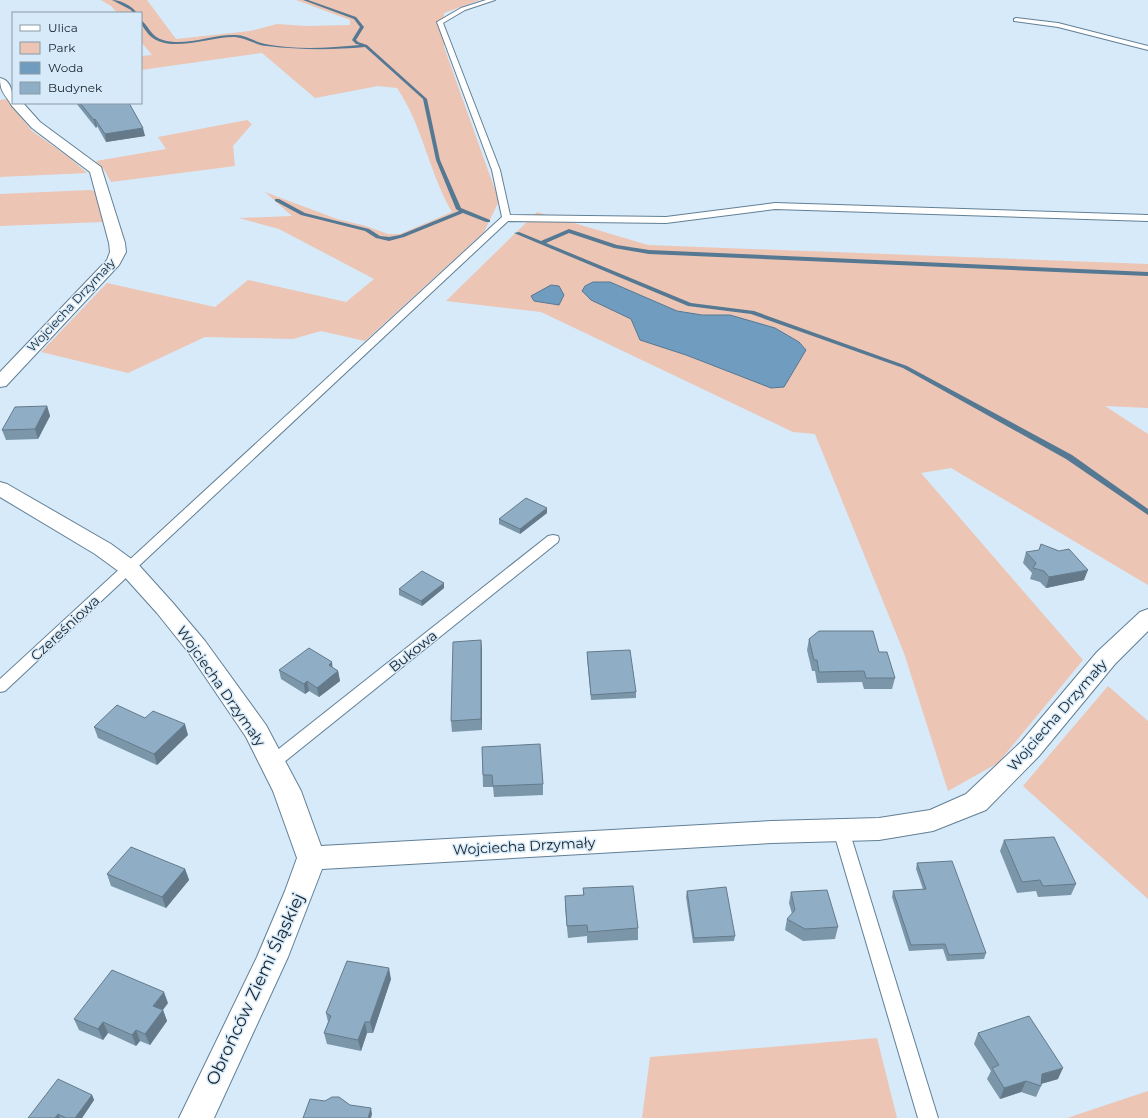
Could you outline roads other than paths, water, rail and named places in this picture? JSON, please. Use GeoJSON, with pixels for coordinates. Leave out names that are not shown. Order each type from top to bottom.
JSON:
{"type":"FeatureCollection","features":[{"type":"Feature","properties":{"kind":"street"},"geometry":{"type":"LineString","coordinates":[[0,80],[12,98]]}},
{"type":"Feature","properties":{"kind":"street","name":"Wojciecha Drzymały"},"geometry":{"type":"LineString","coordinates":[[0,382],[114,262],[118,252],[96,170],[36,125],[17,104]]}},
{"type":"Feature","properties":{"kind":"street","name":"Wojciecha Drzymały"},"geometry":{"type":"LineString","coordinates":[[0,488],[103,549],[129,568],[197,646],[257,732],[287,792],[312,858],[879,829],[933,820],[976,802],[1030,749],[1106,658],[1148,617]]}},
{"type":"Feature","properties":{"kind":"street","name":"Obrońców Ziemi Śląskiej"},"geometry":{"type":"LineString","coordinates":[[196,1118],[284,934],[300,895],[312,858]]}},
{"type":"Feature","properties":{"kind":"lane"},"geometry":{"type":"LineString","coordinates":[[492,0],[463,9],[440,22],[496,170],[506,218],[666,220],[774,206],[1148,218]]}},
{"type":"Feature","properties":{"kind":"lane"},"geometry":{"type":"LineString","coordinates":[[1016,20],[1058,26],[1148,48]]}},
{"type":"Feature","properties":{"kind":"lane","name":"Czereśniowa"},"geometry":{"type":"LineString","coordinates":[[0,687],[506,218]]}},
{"type":"Feature","properties":{"kind":"lane","name":"Bukowa"},"geometry":{"type":"LineString","coordinates":[[272,763],[553,539]]}},
{"type":"Feature","properties":{"kind":"lane"},"geometry":{"type":"LineString","coordinates":[[841,830],[928,1118]]}},
{"type":"Feature","properties":{"kind":"water"},"geometry":{"type":"Polygon","coordinates":[[[593,282],[610,282],[677,311],[702,315],[730,315],[775,328],[799,342],[806,350],[784,387],[771,388],[686,355],[640,340],[631,319],[591,300],[582,291],[585,286],[593,282]]]}},
{"type":"Feature","properties":{"kind":"water"},"geometry":{"type":"Polygon","coordinates":[[[551,285],[559,286],[564,295],[559,305],[534,301],[531,296],[551,285]]]}},
{"type":"Feature","properties":{"kind":"waterway"},"geometry":{"type":"LineString","coordinates":[[114,0],[132,9],[134,12]]}},
{"type":"Feature","properties":{"kind":"waterway"},"geometry":{"type":"LineString","coordinates":[[305,0],[355,18],[362,27],[354,40],[357,43],[366,46]]}},
{"type":"Feature","properties":{"kind":"waterway"},"geometry":{"type":"LineString","coordinates":[[142,22],[152,37],[171,43],[194,42],[236,36],[265,45],[277,46],[316,48],[366,46]]}},
{"type":"Feature","properties":{"kind":"waterway"},"geometry":{"type":"LineString","coordinates":[[366,46],[425,99],[438,160],[459,209],[488,221]]}},
{"type":"Feature","properties":{"kind":"waterway"},"geometry":{"type":"LineString","coordinates":[[277,200],[303,214],[367,230],[378,237],[389,239],[402,236],[463,211]]}},
{"type":"Feature","properties":{"kind":"waterway"},"geometry":{"type":"LineString","coordinates":[[542,243],[569,231],[616,247],[649,252],[1148,274]]}},
{"type":"Feature","properties":{"kind":"waterway"},"geometry":{"type":"LineString","coordinates":[[517,233],[690,305],[752,312],[905,367],[1069,457],[1148,513]]}}]}
